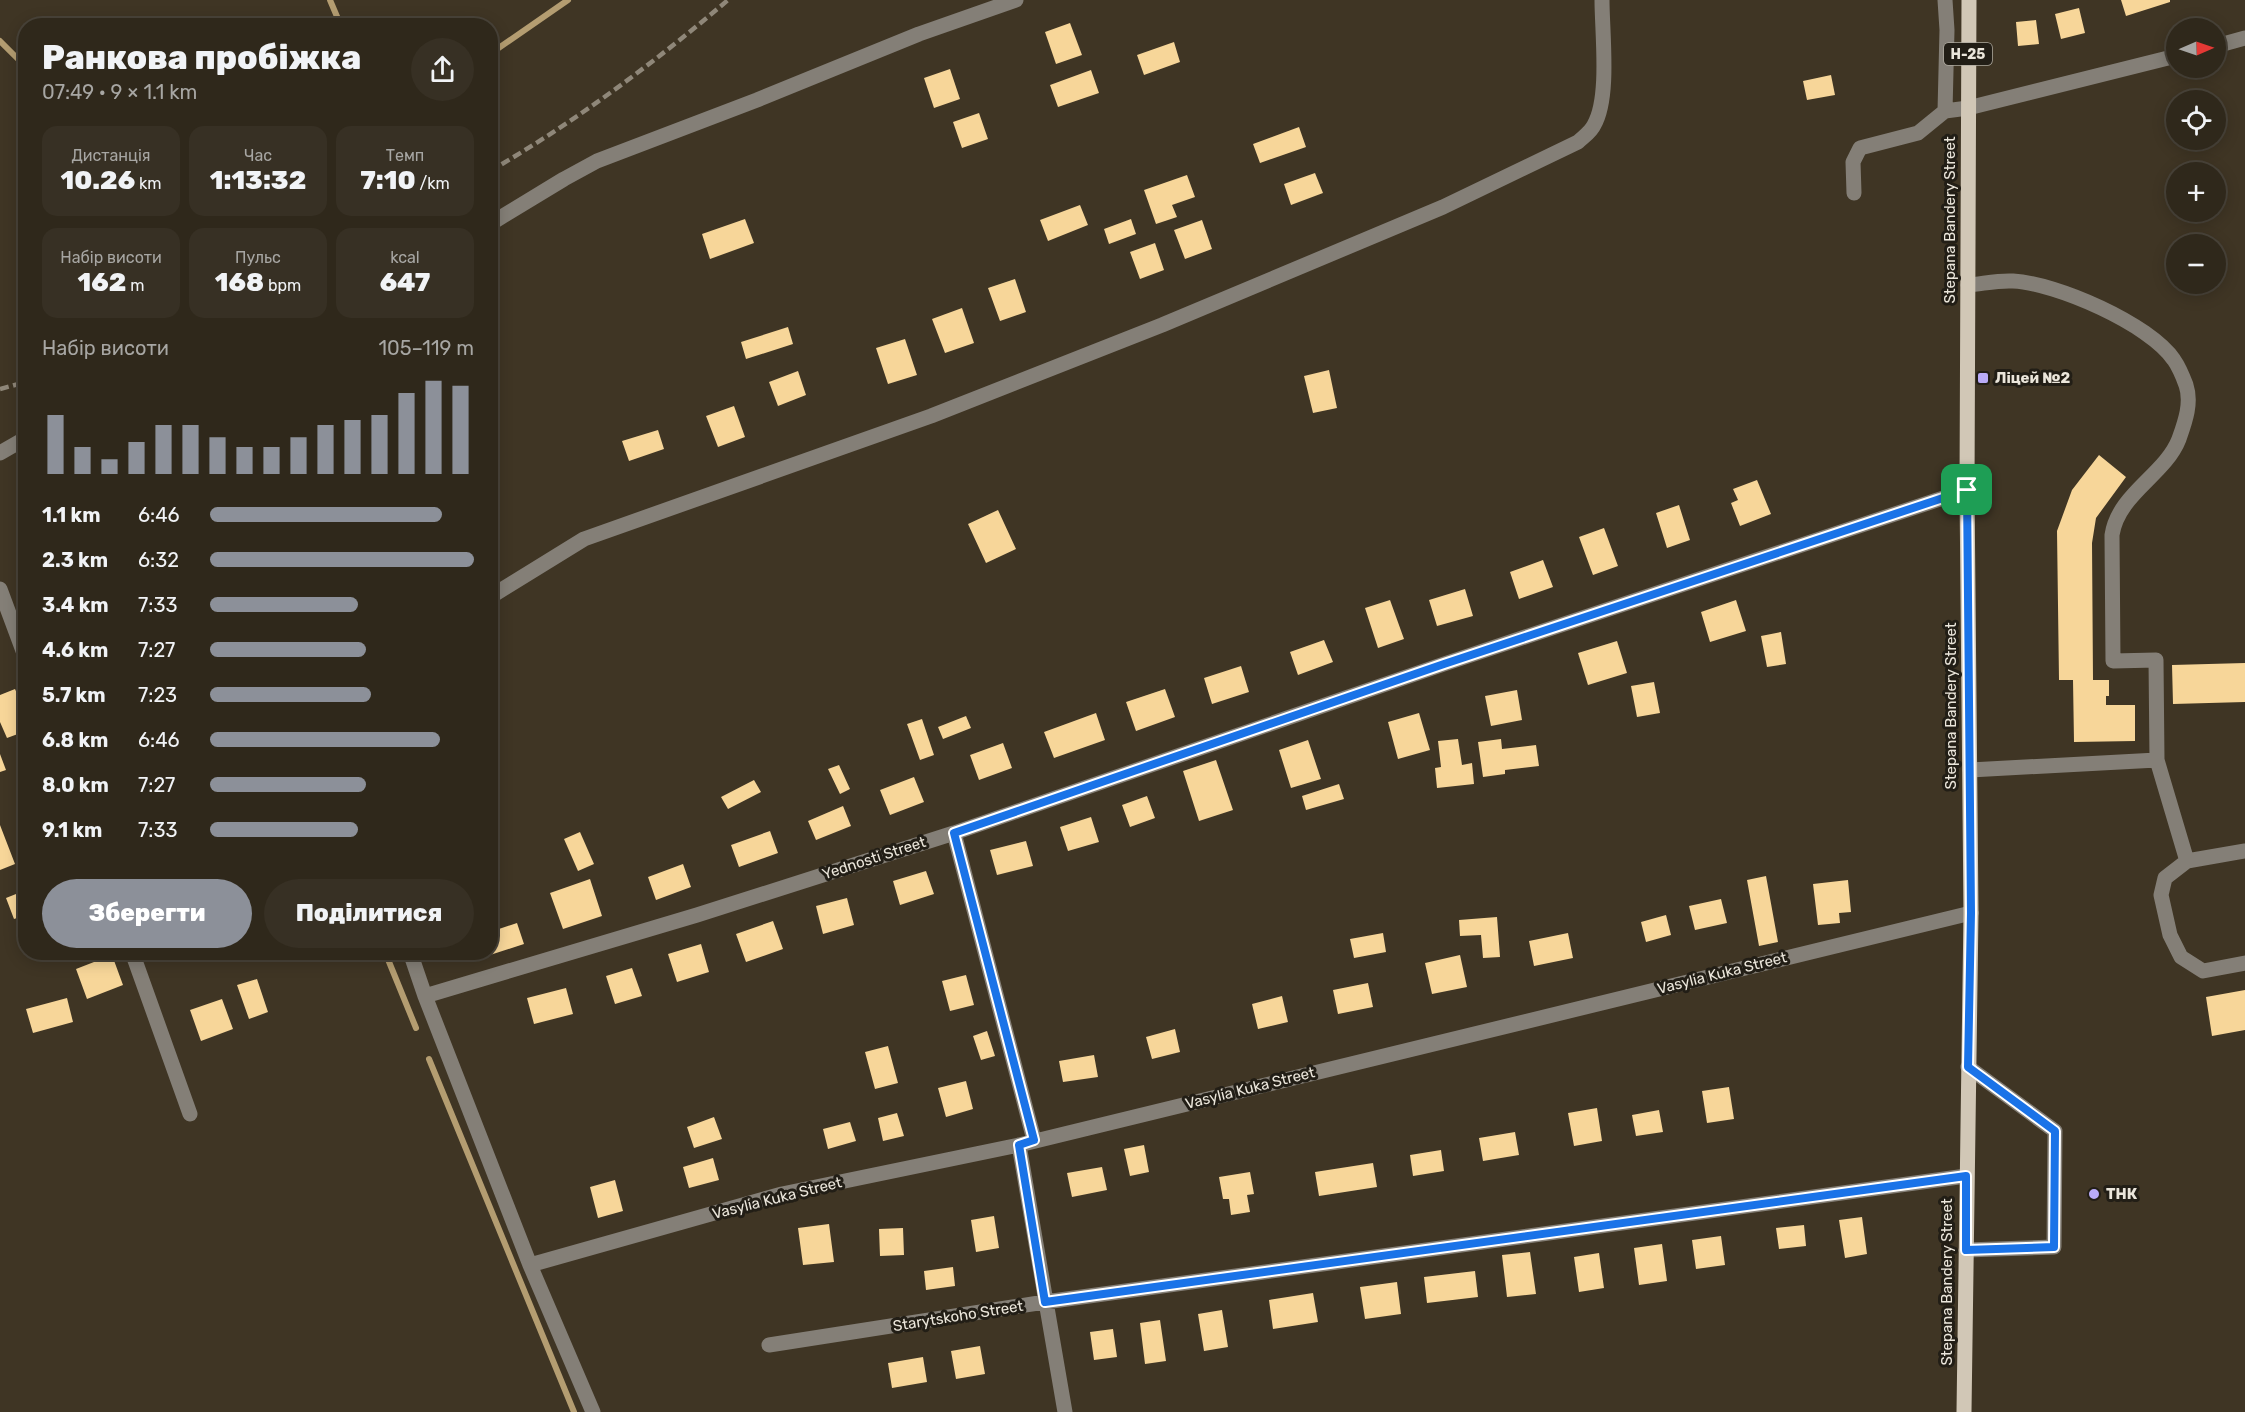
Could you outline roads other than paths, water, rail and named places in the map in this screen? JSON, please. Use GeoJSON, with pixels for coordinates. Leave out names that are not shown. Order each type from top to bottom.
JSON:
{"type":"FeatureCollection","features":[{"type":"Feature","properties":{"kind":"main road","name":"Stepana Bandery Street"},"geometry":{"type":"LineString","coordinates":[[1964,1412],[1971,913],[1967,490],[1969,0]]}},
{"type":"Feature","properties":{"kind":"street"},"geometry":{"type":"LineString","coordinates":[[498,219],[597,161],[757,100],[919,34],[1016,0]]}},
{"type":"Feature","properties":{"kind":"street"},"geometry":{"type":"LineString","coordinates":[[498,592],[584,539],[931,416],[1162,326],[1443,207],[1578,142],[1593,128],[1600,111],[1604,90],[1602,0]]}},
{"type":"Feature","properties":{"kind":"street"},"geometry":{"type":"LineString","coordinates":[[1945,0],[1947,30],[1945,111]]}},
{"type":"Feature","properties":{"kind":"street"},"geometry":{"type":"LineString","coordinates":[[2226,44],[2245,39]]}},
{"type":"Feature","properties":{"kind":"street"},"geometry":{"type":"LineString","coordinates":[[1854,193],[1853,162],[1860,148],[1918,133],[1945,111],[1968,108],[2166,58]]}},
{"type":"Feature","properties":{"kind":"street"},"geometry":{"type":"LineString","coordinates":[[1968,285],[2012,281],[2047,286],[2077,297],[2154,340],[2173,359],[2186,387],[2188,402],[2186,416],[2178,442],[2167,460],[2142,483],[2124,508],[2114,525],[2112,535],[2114,661],[2156,660],[2157,760],[2187,861]]}},
{"type":"Feature","properties":{"kind":"street"},"geometry":{"type":"LineString","coordinates":[[0,453],[18,443]]}},
{"type":"Feature","properties":{"kind":"street","name":"Yednosti Street"},"geometry":{"type":"LineString","coordinates":[[424,996],[696,915],[954,833],[1455,660],[1967,490]]}},
{"type":"Feature","properties":{"kind":"street"},"geometry":{"type":"LineString","coordinates":[[0,589],[18,637]]}},
{"type":"Feature","properties":{"kind":"street"},"geometry":{"type":"LineString","coordinates":[[1970,770],[2157,760]]}},
{"type":"Feature","properties":{"kind":"street"},"geometry":{"type":"LineString","coordinates":[[954,833],[1026,1143],[1045,1302],[1065,1412]]}},
{"type":"Feature","properties":{"kind":"street"},"geometry":{"type":"LineString","coordinates":[[2245,851],[2187,861],[2165,878],[2161,895],[2170,935],[2181,957],[2203,971],[2245,963]]}},
{"type":"Feature","properties":{"kind":"street","name":"Vasylia Kuka Street"},"geometry":{"type":"LineString","coordinates":[[530,1265],[782,1194],[1026,1143],[1971,913]]}},
{"type":"Feature","properties":{"kind":"street"},"geometry":{"type":"LineString","coordinates":[[135,960],[190,1114]]}},
{"type":"Feature","properties":{"kind":"street"},"geometry":{"type":"LineString","coordinates":[[413,960],[424,996],[530,1265],[593,1412]]}},
{"type":"Feature","properties":{"kind":"street"},"geometry":{"type":"LineString","coordinates":[[1966,1250],[2054,1247],[2055,1131],[1968,1067]]}},
{"type":"Feature","properties":{"kind":"street","name":"Starytskoho Street"},"geometry":{"type":"LineString","coordinates":[[769,1345],[1045,1302],[1966,1176]]}},
{"type":"Feature","properties":{"kind":"waterway"},"geometry":{"type":"LineString","coordinates":[[330,0],[338,18]]}},
{"type":"Feature","properties":{"kind":"waterway"},"geometry":{"type":"LineString","coordinates":[[498,48],[568,0]]}},
{"type":"Feature","properties":{"kind":"waterway"},"geometry":{"type":"LineString","coordinates":[[0,41],[18,59]]}},
{"type":"Feature","properties":{"kind":"waterway"},"geometry":{"type":"LineString","coordinates":[[388,960],[416,1028]]}},
{"type":"Feature","properties":{"kind":"waterway"},"geometry":{"type":"LineString","coordinates":[[429,1059],[574,1412]]}},
{"type":"Feature","properties":{"kind":"railway"},"geometry":{"type":"LineString","coordinates":[[498,166],[613,91],[728,0]]}},
{"type":"Feature","properties":{"kind":"railway"},"geometry":{"type":"LineString","coordinates":[[0,389],[18,384]]}},
{"type":"Feature","properties":{"kind":"place","name":"Ліцей №2"},"geometry":{"type":"Point","coordinates":[1983,378]}},
{"type":"Feature","properties":{"kind":"place","name":"ТНК"},"geometry":{"type":"Point","coordinates":[2094,1194]}}]}
